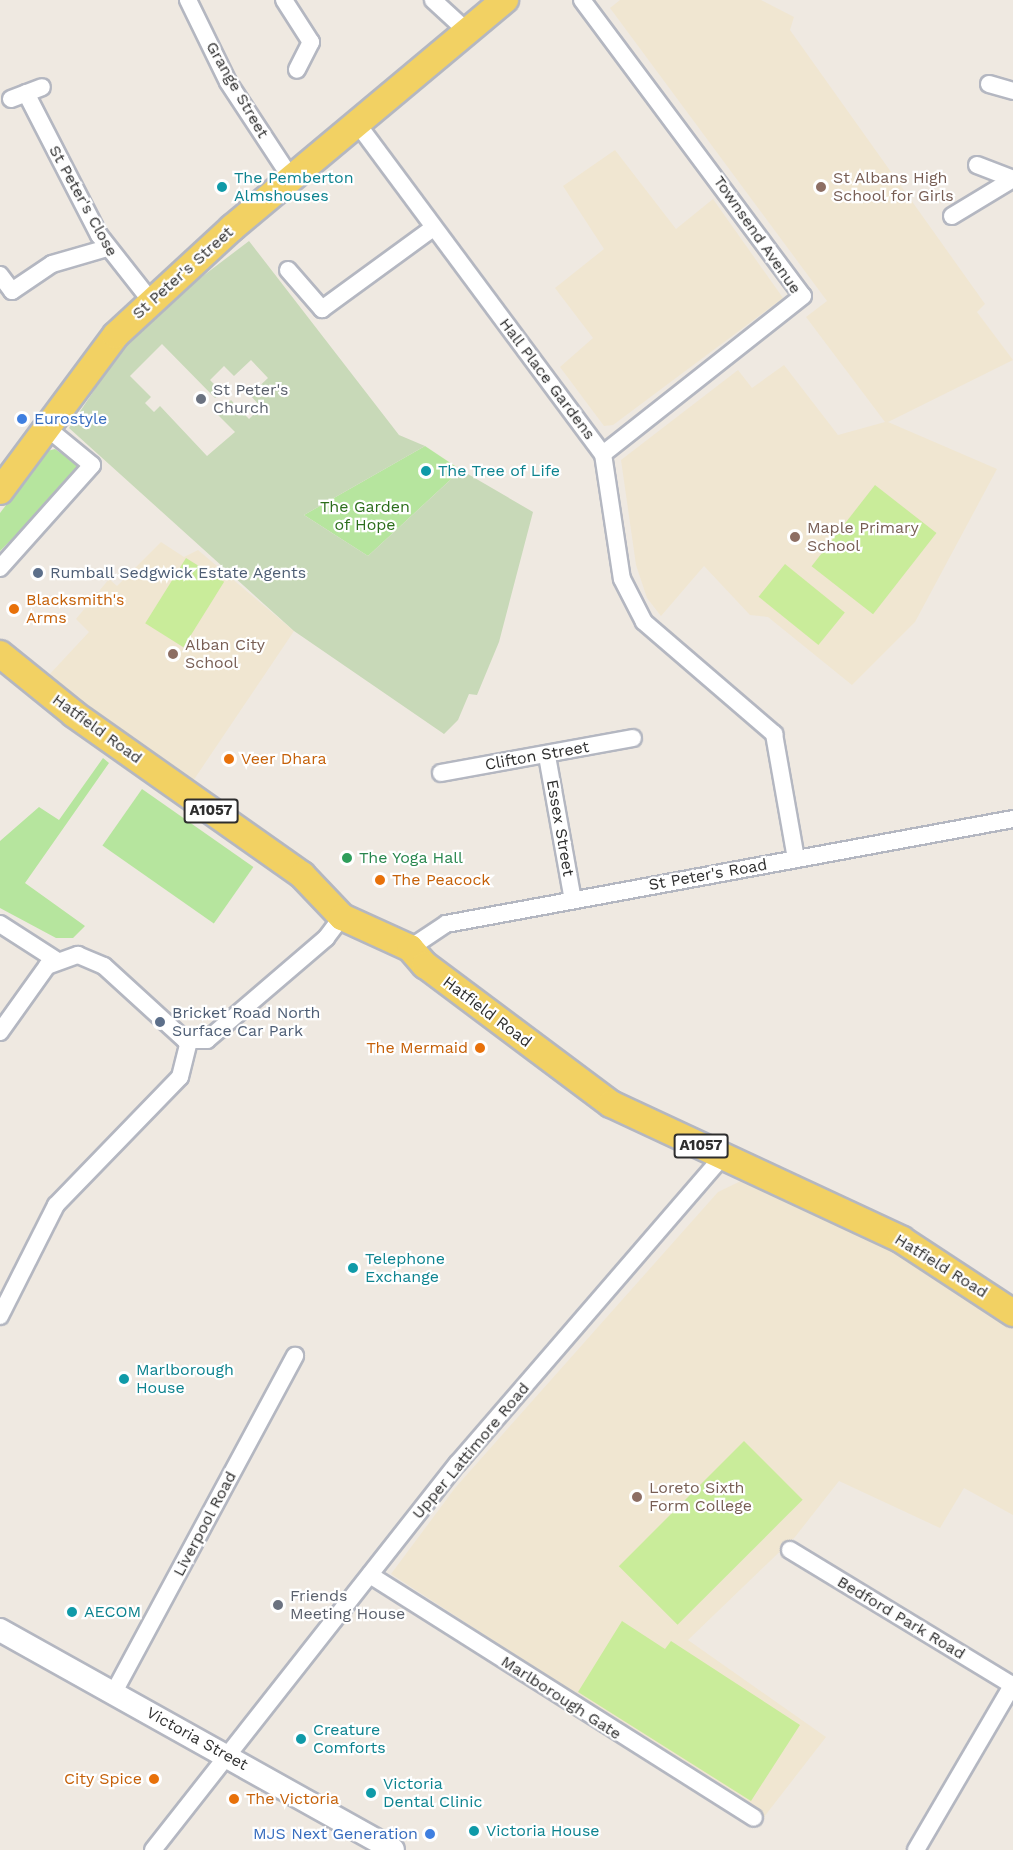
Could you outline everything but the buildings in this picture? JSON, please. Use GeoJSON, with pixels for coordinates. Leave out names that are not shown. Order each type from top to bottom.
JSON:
{"type":"FeatureCollection","features":[{"type":"Feature","properties":{"kind":"main road","name":"St Peter's Street"},"geometry":{"type":"LineString","coordinates":[[0,492],[116,335],[151,301],[291,178],[359,126],[470,34],[505,0]]}},
{"type":"Feature","properties":{"kind":"main road","name":"Hatfield Road"},"geometry":{"type":"LineString","coordinates":[[0,654],[74,714],[302,875],[342,916],[410,948],[424,965],[611,1104],[903,1240],[1013,1312]]}},
{"type":"Feature","properties":{"kind":"main road","name":"Victoria Street"},"geometry":{"type":"LineString","coordinates":[[0,1630],[229,1756],[393,1850]]}},
{"type":"Feature","properties":{"kind":"street","name":"Grange Street"},"geometry":{"type":"LineString","coordinates":[[188,0],[228,82],[291,178]]}},
{"type":"Feature","properties":{"kind":"street"},"geometry":{"type":"LineString","coordinates":[[433,0],[470,34]]}},
{"type":"Feature","properties":{"kind":"street","name":"Townsend Avenue"},"geometry":{"type":"LineString","coordinates":[[582,0],[803,296],[603,454]]}},
{"type":"Feature","properties":{"kind":"street"},"geometry":{"type":"LineString","coordinates":[[290,2],[311,42],[297,69]]}},
{"type":"Feature","properties":{"kind":"street"},"geometry":{"type":"LineString","coordinates":[[989,84],[1011,84]]}},
{"type":"Feature","properties":{"kind":"street","name":"St Peter's Close"},"geometry":{"type":"LineString","coordinates":[[42,87],[19,96],[107,248],[151,301]]}},
{"type":"Feature","properties":{"kind":"street","name":"Hall Place Gardens"},"geometry":{"type":"LineString","coordinates":[[359,126],[603,454],[630,601],[644,622],[774,734],[796,859]]}},
{"type":"Feature","properties":{"kind":"street"},"geometry":{"type":"LineString","coordinates":[[977,165],[1013,179]]}},
{"type":"Feature","properties":{"kind":"street"},"geometry":{"type":"LineString","coordinates":[[952,216],[1013,179]]}},
{"type":"Feature","properties":{"kind":"street"},"geometry":{"type":"LineString","coordinates":[[288,270],[322,309],[434,228]]}},
{"type":"Feature","properties":{"kind":"street"},"geometry":{"type":"LineString","coordinates":[[0,275],[12,291],[52,264],[107,248]]}},
{"type":"Feature","properties":{"kind":"street"},"geometry":{"type":"LineString","coordinates":[[0,568],[92,465],[47,428]]}},
{"type":"Feature","properties":{"kind":"street","name":"Clifton Street"},"geometry":{"type":"LineString","coordinates":[[441,773],[547,756],[633,738]]}},
{"type":"Feature","properties":{"kind":"street","name":"Essex Street"},"geometry":{"type":"LineString","coordinates":[[547,756],[573,900]]}},
{"type":"Feature","properties":{"kind":"street","name":"St Peter's Road"},"geometry":{"type":"LineString","coordinates":[[410,948],[446,924],[1013,819]]}},
{"type":"Feature","properties":{"kind":"street"},"geometry":{"type":"LineString","coordinates":[[189,1042],[227,1028],[326,938],[342,916]]}},
{"type":"Feature","properties":{"kind":"street"},"geometry":{"type":"LineString","coordinates":[[0,924],[57,960]]}},
{"type":"Feature","properties":{"kind":"street"},"geometry":{"type":"LineString","coordinates":[[0,1032],[57,960],[78,955],[97,961],[189,1042]]}},
{"type":"Feature","properties":{"kind":"street"},"geometry":{"type":"LineString","coordinates":[[0,1316],[64,1195],[180,1077],[189,1042]]}},
{"type":"Feature","properties":{"kind":"street","name":"Upper Lattimore Road"},"geometry":{"type":"LineString","coordinates":[[153,1850],[458,1463],[723,1156]]}},
{"type":"Feature","properties":{"kind":"street","name":"Liverpool Road"},"geometry":{"type":"LineString","coordinates":[[114,1692],[295,1356]]}},
{"type":"Feature","properties":{"kind":"street","name":"Bedford Park Road"},"geometry":{"type":"LineString","coordinates":[[790,1550],[1013,1685]]}},
{"type":"Feature","properties":{"kind":"street","name":"Marlborough Gate"},"geometry":{"type":"LineString","coordinates":[[370,1575],[754,1818]]}},
{"type":"Feature","properties":{"kind":"street"},"geometry":{"type":"LineString","coordinates":[[916,1850],[1013,1685]]}},
{"type":"Feature","properties":{"kind":"shaded area"},"geometry":{"type":"Polygon","coordinates":[[[620,0],[761,0],[794,17],[790,30],[985,304],[977,312],[1013,360],[888,422],[997,469],[915,622],[852,685],[768,617],[750,615],[704,566],[661,616],[647,598],[636,565],[621,460],[738,370],[752,388],[784,365],[838,435],[885,422],[806,317],[827,301],[610,8],[620,0]]]}},
{"type":"Feature","properties":{"kind":"shaded area"},"geometry":{"type":"Polygon","coordinates":[[[615,150],[676,229],[713,199],[783,298],[613,425],[604,426],[560,367],[593,338],[555,288],[604,249],[563,186],[615,150]]]}},
{"type":"Feature","properties":{"kind":"shaded area","name":"Alban City School"},"geometry":{"type":"Polygon","coordinates":[[[161,542],[184,557],[198,550],[294,631],[193,781],[48,676],[89,632],[76,619],[109,579],[117,586],[161,542]]]}},
{"type":"Feature","properties":{"kind":"shaded area","name":"Loreto Sixth Form College"},"geometry":{"type":"Polygon","coordinates":[[[745,1179],[902,1249],[1013,1327],[1013,1515],[964,1488],[940,1528],[839,1481],[795,1537],[688,1640],[826,1737],[764,1817],[391,1574],[455,1488],[718,1192],[745,1179]]]}},
{"type":"Feature","properties":{"kind":"green space"},"geometry":{"type":"Polygon","coordinates":[[[249,241],[399,435],[425,446],[304,515],[368,556],[461,470],[533,512],[499,642],[477,695],[469,694],[458,720],[444,734],[294,631],[69,428],[125,344],[162,307],[249,241]],[[162,344],[130,376],[151,397],[145,403],[154,412],[160,406],[207,456],[235,432],[217,414],[231,400],[249,419],[261,407],[250,395],[268,378],[251,360],[234,376],[224,366],[210,380],[222,392],[215,398],[162,344]]]}},
{"type":"Feature","properties":{"kind":"green space","name":"The Garden of Hope"},"geometry":{"type":"Polygon","coordinates":[[[425,446],[461,470],[368,556],[304,515],[425,446]]]}},
{"type":"Feature","properties":{"kind":"green space"},"geometry":{"type":"Polygon","coordinates":[[[55,449],[77,464],[77,475],[0,551],[0,513],[47,451],[55,449]]]}},
{"type":"Feature","properties":{"kind":"green space"},"geometry":{"type":"Polygon","coordinates":[[[875,485],[936,533],[873,614],[812,566],[875,485]]]}},
{"type":"Feature","properties":{"kind":"green space"},"geometry":{"type":"Polygon","coordinates":[[[186,558],[224,582],[183,647],[145,623],[186,558]]]}},
{"type":"Feature","properties":{"kind":"green space"},"geometry":{"type":"Polygon","coordinates":[[[785,564],[845,612],[818,645],[759,597],[785,564]]]}},
{"type":"Feature","properties":{"kind":"green space"},"geometry":{"type":"Polygon","coordinates":[[[103,758],[109,763],[25,883],[85,926],[73,938],[56,938],[0,908],[0,841],[39,807],[59,820],[103,758]]]}},
{"type":"Feature","properties":{"kind":"green space"},"geometry":{"type":"Polygon","coordinates":[[[142,789],[253,867],[214,924],[102,846],[142,789]]]}},
{"type":"Feature","properties":{"kind":"green space"},"geometry":{"type":"Polygon","coordinates":[[[744,1441],[803,1500],[678,1625],[619,1566],[744,1441]]]}},
{"type":"Feature","properties":{"kind":"green space"},"geometry":{"type":"Polygon","coordinates":[[[622,1621],[665,1649],[671,1641],[800,1725],[751,1801],[578,1692],[622,1621]]]}},
{"type":"Feature","properties":{"kind":"place","name":"The Pemberton Almshouses"},"geometry":{"type":"Point","coordinates":[222,187]}},
{"type":"Feature","properties":{"kind":"place","name":"St Albans High School for Girls"},"geometry":{"type":"Point","coordinates":[821,187]}},
{"type":"Feature","properties":{"kind":"place","name":"St Peter's Church"},"geometry":{"type":"Point","coordinates":[201,399]}},
{"type":"Feature","properties":{"kind":"place","name":"Eurostyle"},"geometry":{"type":"Point","coordinates":[22,419]}},
{"type":"Feature","properties":{"kind":"place","name":"The Tree of Life"},"geometry":{"type":"Point","coordinates":[426,471]}},
{"type":"Feature","properties":{"kind":"place","name":"Maple Primary School"},"geometry":{"type":"Point","coordinates":[795,537]}},
{"type":"Feature","properties":{"kind":"place","name":"Rumball Sedgwick Estate Agents"},"geometry":{"type":"Point","coordinates":[38,573]}},
{"type":"Feature","properties":{"kind":"place","name":"Blacksmith's Arms"},"geometry":{"type":"Point","coordinates":[14,609]}},
{"type":"Feature","properties":{"kind":"place","name":"Alban City School"},"geometry":{"type":"Point","coordinates":[173,654]}},
{"type":"Feature","properties":{"kind":"place","name":"Veer Dhara"},"geometry":{"type":"Point","coordinates":[229,759]}},
{"type":"Feature","properties":{"kind":"place","name":"The Yoga Hall"},"geometry":{"type":"Point","coordinates":[347,858]}},
{"type":"Feature","properties":{"kind":"place","name":"The Peacock"},"geometry":{"type":"Point","coordinates":[380,880]}},
{"type":"Feature","properties":{"kind":"place","name":"Bricket Road North Surface Car Park"},"geometry":{"type":"Point","coordinates":[160,1022]}},
{"type":"Feature","properties":{"kind":"place","name":"The Mermaid"},"geometry":{"type":"Point","coordinates":[480,1048]}},
{"type":"Feature","properties":{"kind":"place","name":"Telephone Exchange"},"geometry":{"type":"Point","coordinates":[353,1268]}},
{"type":"Feature","properties":{"kind":"place","name":"Marlborough House"},"geometry":{"type":"Point","coordinates":[124,1379]}},
{"type":"Feature","properties":{"kind":"place","name":"Loreto Sixth Form College"},"geometry":{"type":"Point","coordinates":[637,1497]}},
{"type":"Feature","properties":{"kind":"place","name":"Friends Meeting House"},"geometry":{"type":"Point","coordinates":[278,1605]}},
{"type":"Feature","properties":{"kind":"place","name":"AECOM"},"geometry":{"type":"Point","coordinates":[72,1612]}},
{"type":"Feature","properties":{"kind":"place","name":"Creature Comforts"},"geometry":{"type":"Point","coordinates":[301,1739]}},
{"type":"Feature","properties":{"kind":"place","name":"City Spice"},"geometry":{"type":"Point","coordinates":[154,1779]}},
{"type":"Feature","properties":{"kind":"place","name":"Victoria Dental Clinic"},"geometry":{"type":"Point","coordinates":[371,1793]}},
{"type":"Feature","properties":{"kind":"place","name":"The Victoria"},"geometry":{"type":"Point","coordinates":[234,1799]}},
{"type":"Feature","properties":{"kind":"place","name":"Victoria House"},"geometry":{"type":"Point","coordinates":[474,1831]}},
{"type":"Feature","properties":{"kind":"place","name":"MJS Next Generation"},"geometry":{"type":"Point","coordinates":[430,1834]}}]}
